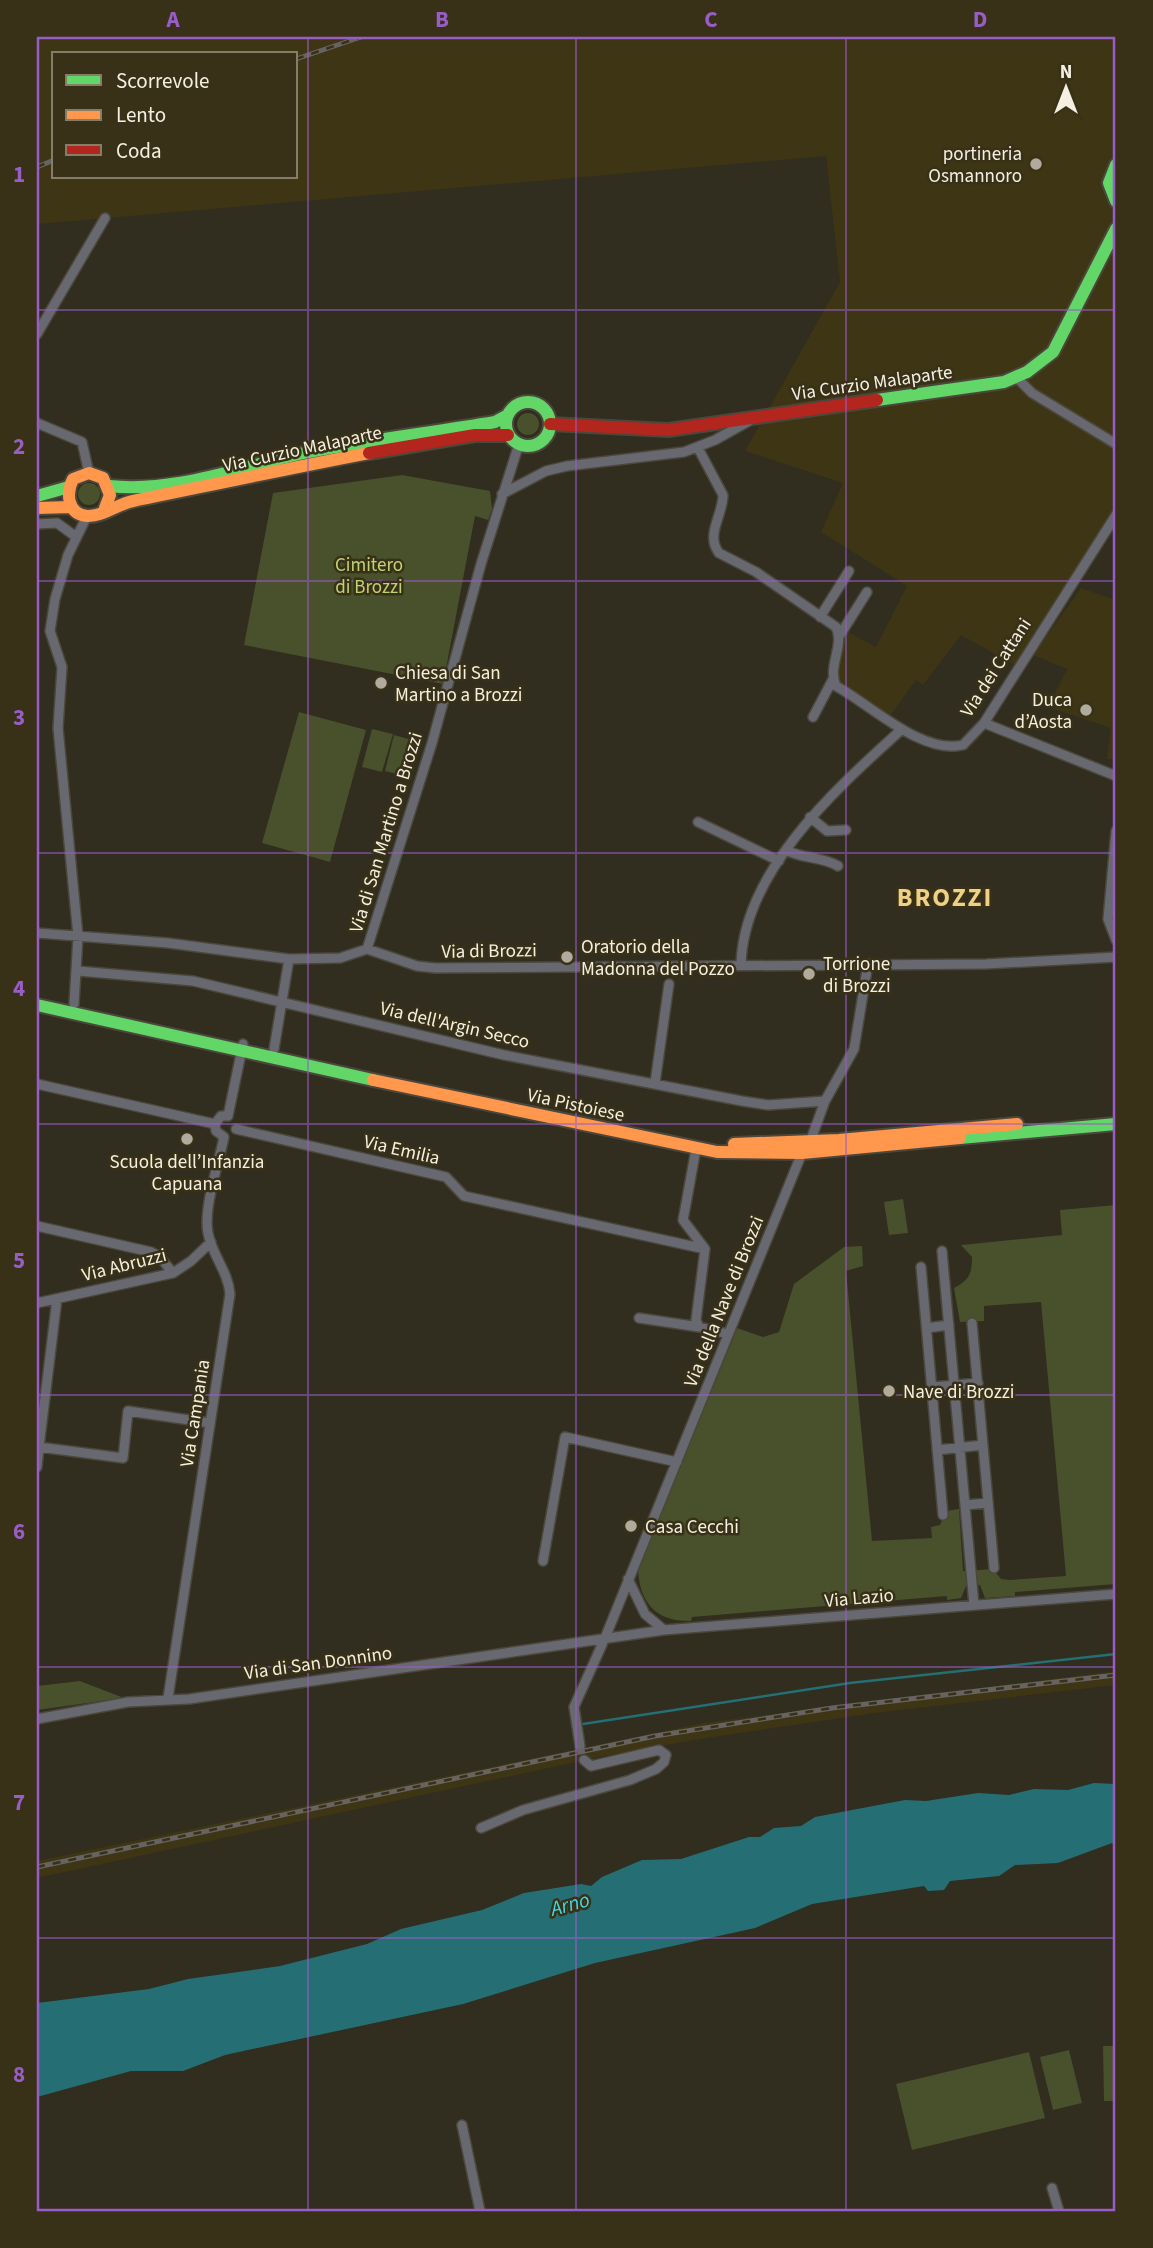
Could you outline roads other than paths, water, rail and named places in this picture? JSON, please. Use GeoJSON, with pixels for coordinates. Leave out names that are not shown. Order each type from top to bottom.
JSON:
{"type":"FeatureCollection","features":[{"type":"Feature","properties":{"kind":"main road"},"geometry":{"type":"LineString","coordinates":[[1116,165],[1109,183],[1116,201]]}},
{"type":"Feature","properties":{"kind":"main road","name":"Via Curzio Malaparte"},"geometry":{"type":"LineString","coordinates":[[89,473],[103,478],[108,485],[130,489],[160,485],[301,453],[484,424],[508,415],[517,404],[531,402],[544,408],[550,424],[668,429],[994,385],[1016,377],[1053,352],[1116,229]]}},
{"type":"Feature","properties":{"kind":"main road"},"geometry":{"type":"LineString","coordinates":[[508,415],[508,435],[519,444],[531,445],[540,441],[550,424]]}},
{"type":"Feature","properties":{"kind":"main road","name":"Via Curzio Malaparte"},"geometry":{"type":"LineString","coordinates":[[87,516],[105,508],[346,456],[490,434],[508,435]]}},
{"type":"Feature","properties":{"kind":"main road"},"geometry":{"type":"LineString","coordinates":[[71,507],[67,496],[69,487],[77,476],[89,473]]}},
{"type":"Feature","properties":{"kind":"main road"},"geometry":{"type":"LineString","coordinates":[[105,508],[110,495],[108,485]]}},
{"type":"Feature","properties":{"kind":"main road"},"geometry":{"type":"LineString","coordinates":[[37,496],[69,487]]}},
{"type":"Feature","properties":{"kind":"main road"},"geometry":{"type":"LineString","coordinates":[[37,508],[71,507],[87,516]]}},
{"type":"Feature","properties":{"kind":"main road","name":"Via Pistoiese"},"geometry":{"type":"LineString","coordinates":[[37,997],[74,1004],[242,1048],[274,1049],[698,1140],[745,1145],[810,1142],[1116,1116]]}},
{"type":"Feature","properties":{"kind":"main road","name":"Via Pistoiese"},"geometry":{"type":"LineString","coordinates":[[37,1004],[696,1149],[745,1154],[802,1153],[1116,1125]]}},
{"type":"Feature","properties":{"kind":"street"},"geometry":{"type":"LineString","coordinates":[[37,334],[106,219]]}},
{"type":"Feature","properties":{"kind":"street"},"geometry":{"type":"LineString","coordinates":[[1016,377],[1031,393],[1116,444]]}},
{"type":"Feature","properties":{"kind":"street"},"geometry":{"type":"LineString","coordinates":[[502,494],[546,471],[567,466],[664,456],[698,448],[755,417]]}},
{"type":"Feature","properties":{"kind":"street"},"geometry":{"type":"LineString","coordinates":[[37,422],[82,442],[89,473]]}},
{"type":"Feature","properties":{"kind":"street","name":"Via di San Martino a Brozzi"},"geometry":{"type":"LineString","coordinates":[[367,949],[446,696],[502,494],[519,444]]}},
{"type":"Feature","properties":{"kind":"street"},"geometry":{"type":"LineString","coordinates":[[698,448],[723,495],[714,531],[715,548],[719,553],[756,572],[836,627],[840,635]]}},
{"type":"Feature","properties":{"kind":"street","name":"Via dei Cattani"},"geometry":{"type":"LineString","coordinates":[[833,679],[836,686],[901,730],[939,746],[963,745],[984,723],[1116,515]]}},
{"type":"Feature","properties":{"kind":"street"},"geometry":{"type":"LineString","coordinates":[[74,1004],[78,936],[58,728],[62,667],[50,631],[55,599],[75,536],[87,516]]}},
{"type":"Feature","properties":{"kind":"street"},"geometry":{"type":"LineString","coordinates":[[37,524],[57,523],[75,536]]}},
{"type":"Feature","properties":{"kind":"street"},"geometry":{"type":"LineString","coordinates":[[820,617],[849,571]]}},
{"type":"Feature","properties":{"kind":"street"},"geometry":{"type":"LineString","coordinates":[[813,717],[833,679],[840,635],[867,592]]}},
{"type":"Feature","properties":{"kind":"street"},"geometry":{"type":"LineString","coordinates":[[984,723],[1116,776]]}},
{"type":"Feature","properties":{"kind":"street"},"geometry":{"type":"LineString","coordinates":[[741,965],[743,937],[748,920],[786,850],[810,817],[901,730]]}},
{"type":"Feature","properties":{"kind":"street"},"geometry":{"type":"LineString","coordinates":[[810,817],[827,831],[846,830]]}},
{"type":"Feature","properties":{"kind":"street"},"geometry":{"type":"LineString","coordinates":[[698,822],[779,861]]}},
{"type":"Feature","properties":{"kind":"street"},"geometry":{"type":"LineString","coordinates":[[1116,831],[1108,919],[1116,940]]}},
{"type":"Feature","properties":{"kind":"street"},"geometry":{"type":"LineString","coordinates":[[786,850],[794,855],[825,858],[838,866]]}},
{"type":"Feature","properties":{"kind":"street"},"geometry":{"type":"LineString","coordinates":[[37,933],[168,943],[289,960],[340,958],[367,949]]}},
{"type":"Feature","properties":{"kind":"street","name":"Via di Brozzi"},"geometry":{"type":"LineString","coordinates":[[367,949],[426,967],[670,975],[741,965],[986,964],[1116,957]]}},
{"type":"Feature","properties":{"kind":"street"},"geometry":{"type":"LineString","coordinates":[[274,1049],[289,960]]}},
{"type":"Feature","properties":{"kind":"street"},"geometry":{"type":"LineString","coordinates":[[810,1142],[825,1101],[854,1049],[868,964]]}},
{"type":"Feature","properties":{"kind":"street","name":"Via dell'Argin Secco"},"geometry":{"type":"LineString","coordinates":[[78,971],[193,981],[283,1000],[504,1055],[768,1105],[799,1100],[825,1101]]}},
{"type":"Feature","properties":{"kind":"street"},"geometry":{"type":"LineString","coordinates":[[655,1083],[670,975]]}},
{"type":"Feature","properties":{"kind":"street"},"geometry":{"type":"LineString","coordinates":[[228,1116],[242,1048]]}},
{"type":"Feature","properties":{"kind":"street"},"geometry":{"type":"LineString","coordinates":[[37,1084],[215,1124]]}},
{"type":"Feature","properties":{"kind":"street"},"geometry":{"type":"LineString","coordinates":[[221,1116],[228,1116],[236,1122],[236,1129],[230,1136],[224,1137],[216,1131],[215,1124],[221,1116]]}},
{"type":"Feature","properties":{"kind":"street","name":"Via Emilia"},"geometry":{"type":"LineString","coordinates":[[236,1129],[446,1177],[464,1196],[705,1248]]}},
{"type":"Feature","properties":{"kind":"street","name":"Via Campania"},"geometry":{"type":"LineString","coordinates":[[168,1698],[230,1294],[227,1276],[211,1242],[208,1216],[224,1137]]}},
{"type":"Feature","properties":{"kind":"street"},"geometry":{"type":"LineString","coordinates":[[696,1149],[684,1220],[705,1248],[695,1314],[699,1327]]}},
{"type":"Feature","properties":{"kind":"street","name":"Via della Nave di Brozzi"},"geometry":{"type":"LineString","coordinates":[[580,1746],[573,1713],[576,1701],[605,1639],[802,1153]]}},
{"type":"Feature","properties":{"kind":"street"},"geometry":{"type":"LineString","coordinates":[[37,1226],[150,1252],[159,1256],[173,1273]]}},
{"type":"Feature","properties":{"kind":"street","name":"Via Abruzzi"},"geometry":{"type":"LineString","coordinates":[[37,1303],[173,1273],[211,1242]]}},
{"type":"Feature","properties":{"kind":"street"},"geometry":{"type":"LineString","coordinates":[[942,1251],[974,1605]]}},
{"type":"Feature","properties":{"kind":"street"},"geometry":{"type":"LineString","coordinates":[[921,1267],[943,1515]]}},
{"type":"Feature","properties":{"kind":"street"},"geometry":{"type":"LineString","coordinates":[[37,1467],[57,1298]]}},
{"type":"Feature","properties":{"kind":"street"},"geometry":{"type":"LineString","coordinates":[[639,1318],[728,1334]]}},
{"type":"Feature","properties":{"kind":"street"},"geometry":{"type":"LineString","coordinates":[[972,1323],[994,1568]]}},
{"type":"Feature","properties":{"kind":"street"},"geometry":{"type":"LineString","coordinates":[[927,1328],[949,1325]]}},
{"type":"Feature","properties":{"kind":"street"},"geometry":{"type":"LineString","coordinates":[[932,1387],[978,1383]]}},
{"type":"Feature","properties":{"kind":"street"},"geometry":{"type":"LineString","coordinates":[[39,1447],[122,1458],[128,1410],[210,1423]]}},
{"type":"Feature","properties":{"kind":"street"},"geometry":{"type":"LineString","coordinates":[[543,1562],[565,1437],[677,1462]]}},
{"type":"Feature","properties":{"kind":"street"},"geometry":{"type":"LineString","coordinates":[[937,1450],[983,1445]]}},
{"type":"Feature","properties":{"kind":"street"},"geometry":{"type":"LineString","coordinates":[[965,1506],[988,1503]]}},
{"type":"Feature","properties":{"kind":"street"},"geometry":{"type":"LineString","coordinates":[[628,1579],[645,1614],[664,1630]]}},
{"type":"Feature","properties":{"kind":"street","name":"Via Lazio"},"geometry":{"type":"LineString","coordinates":[[605,1639],[664,1630],[1116,1594]]}},
{"type":"Feature","properties":{"kind":"street","name":"Via di San Donnino"},"geometry":{"type":"LineString","coordinates":[[37,1719],[168,1698],[189,1699],[605,1639]]}},
{"type":"Feature","properties":{"kind":"street"},"geometry":{"type":"LineString","coordinates":[[481,1828],[523,1810],[630,1780],[656,1769],[664,1762],[666,1755],[659,1750],[585,1763]]}},
{"type":"Feature","properties":{"kind":"street"},"geometry":{"type":"LineString","coordinates":[[463,2125],[480,2211]]}},
{"type":"Feature","properties":{"kind":"street"},"geometry":{"type":"LineString","coordinates":[[1052,2188],[1059,2211]]}},
{"type":"Feature","properties":{"kind":"water","name":"Arno"},"geometry":{"type":"Polygon","coordinates":[[[1094,1783],[1116,1784],[1116,1846],[1112,1843],[1058,1863],[1015,1865],[999,1876],[950,1881],[944,1890],[928,1891],[924,1886],[812,1904],[755,1928],[595,1963],[463,2004],[225,2055],[183,2071],[131,2071],[37,2097],[37,2003],[149,1989],[188,1979],[280,1966],[367,1944],[401,1929],[482,1910],[524,1893],[581,1884],[591,1886],[602,1877],[642,1860],[681,1859],[749,1837],[760,1837],[774,1828],[801,1826],[815,1817],[905,1800],[926,1801],[978,1793],[1009,1795],[1034,1789],[1068,1790],[1094,1783]]]}},
{"type":"Feature","properties":{"kind":"waterway"},"geometry":{"type":"LineString","coordinates":[[583,1724],[850,1683],[1116,1654]]}},
{"type":"Feature","properties":{"kind":"railway"},"geometry":{"type":"LineString","coordinates":[[298,58],[361,37]]}},
{"type":"Feature","properties":{"kind":"railway"},"geometry":{"type":"LineString","coordinates":[[37,167],[52,161]]}},
{"type":"Feature","properties":{"kind":"railway"},"geometry":{"type":"LineString","coordinates":[[37,1867],[655,1736],[832,1708],[1116,1675]]}},
{"type":"Feature","properties":{"kind":"place","name":"portineria Osmannoro"},"geometry":{"type":"Point","coordinates":[1036,164]}},
{"type":"Feature","properties":{"kind":"place","name":"Chiesa di San Martino a Brozzi"},"geometry":{"type":"Point","coordinates":[381,683]}},
{"type":"Feature","properties":{"kind":"place","name":"Duca d’Aosta"},"geometry":{"type":"Point","coordinates":[1086,710]}},
{"type":"Feature","properties":{"kind":"place","name":"Oratorio della Madonna del Pozzo"},"geometry":{"type":"Point","coordinates":[567,957]}},
{"type":"Feature","properties":{"kind":"place","name":"Torrione di Brozzi"},"geometry":{"type":"Point","coordinates":[809,974]}},
{"type":"Feature","properties":{"kind":"place","name":"Scuola dell’Infanzia Capuana"},"geometry":{"type":"Point","coordinates":[187,1139]}},
{"type":"Feature","properties":{"kind":"place","name":"Nave di Brozzi"},"geometry":{"type":"Point","coordinates":[889,1391]}},
{"type":"Feature","properties":{"kind":"place","name":"Casa Cecchi"},"geometry":{"type":"Point","coordinates":[631,1526]}},
{"type":"Feature","properties":{"kind":"district","name":"BROZZI"},"geometry":{"type":"Point","coordinates":[945,897]}},
{"type":"Feature","properties":{"kind":"park label","name":"Cimitero di Brozzi"},"geometry":{"type":"Point","coordinates":[369,575]}}]}
